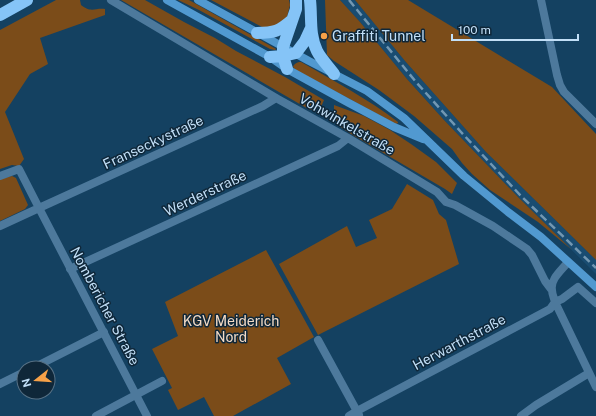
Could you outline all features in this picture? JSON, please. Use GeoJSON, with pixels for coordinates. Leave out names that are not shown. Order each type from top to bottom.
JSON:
{"type":"FeatureCollection","features":[{"type":"Feature","properties":{"kind":"highway"},"geometry":{"type":"LineString","coordinates":[[0,15],[27,0]]}},
{"type":"Feature","properties":{"kind":"highway"},"geometry":{"type":"LineString","coordinates":[[286,69],[283,51],[296,9],[296,0]]}},
{"type":"Feature","properties":{"kind":"highway"},"geometry":{"type":"LineString","coordinates":[[310,0],[312,12],[311,28],[314,45],[318,53],[334,74]]}},
{"type":"Feature","properties":{"kind":"highway"},"geometry":{"type":"LineString","coordinates":[[258,33],[271,33],[280,30],[293,19]]}},
{"type":"Feature","properties":{"kind":"highway"},"geometry":{"type":"LineString","coordinates":[[270,57],[283,51],[296,54],[305,41],[311,28]]}},
{"type":"Feature","properties":{"kind":"main road","name":"Vohwinkelstraße"},"geometry":{"type":"LineString","coordinates":[[167,0],[270,57],[286,69],[394,127],[427,141]]}},
{"type":"Feature","properties":{"kind":"main road"},"geometry":{"type":"LineString","coordinates":[[198,0],[258,33],[283,51]]}},
{"type":"Feature","properties":{"kind":"main road","name":"Vohwinkelstraße"},"geometry":{"type":"LineString","coordinates":[[296,54],[367,91],[404,118],[464,176],[541,237],[596,287]]}},
{"type":"Feature","properties":{"kind":"street","name":"Vohwinkelstraße"},"geometry":{"type":"LineString","coordinates":[[111,0],[276,98],[348,138],[437,192],[446,202],[455,204],[493,226],[527,249],[532,255],[545,282],[551,289],[555,302],[596,387]]}},
{"type":"Feature","properties":{"kind":"street"},"geometry":{"type":"LineString","coordinates":[[541,0],[560,85],[564,92],[596,124]]}},
{"type":"Feature","properties":{"kind":"street","name":"Franseckystraße"},"geometry":{"type":"LineString","coordinates":[[0,226],[263,106],[276,98]]}},
{"type":"Feature","properties":{"kind":"street","name":"Werderstraße"},"geometry":{"type":"LineString","coordinates":[[70,269],[338,146],[348,138]]}},
{"type":"Feature","properties":{"kind":"street","name":"Nombericher Straße"},"geometry":{"type":"LineString","coordinates":[[0,176],[19,169],[147,416]]}},
{"type":"Feature","properties":{"kind":"street"},"geometry":{"type":"LineString","coordinates":[[551,289],[554,279],[568,262]]}},
{"type":"Feature","properties":{"kind":"street","name":"Herwarthstraße"},"geometry":{"type":"LineString","coordinates":[[355,414],[550,309],[555,302],[562,299],[578,287],[596,303]]}},
{"type":"Feature","properties":{"kind":"street"},"geometry":{"type":"LineString","coordinates":[[49,360],[104,332]]}},
{"type":"Feature","properties":{"kind":"street"},"geometry":{"type":"LineString","coordinates":[[318,340],[355,414]]}},
{"type":"Feature","properties":{"kind":"street"},"geometry":{"type":"LineString","coordinates":[[521,416],[589,372]]}},
{"type":"Feature","properties":{"kind":"street"},"geometry":{"type":"LineString","coordinates":[[0,384],[16,376]]}},
{"type":"Feature","properties":{"kind":"street"},"geometry":{"type":"LineString","coordinates":[[96,416],[162,381]]}},
{"type":"Feature","properties":{"kind":"shaded area"},"geometry":{"type":"Polygon","coordinates":[[[340,0],[355,0],[405,61],[486,152],[596,260],[596,274],[519,198],[444,120],[340,0]]]}},
{"type":"Feature","properties":{"kind":"green space"},"geometry":{"type":"Polygon","coordinates":[[[56,0],[80,0],[81,5],[87,9],[105,9],[105,15],[40,38],[48,64],[30,74],[5,112],[24,159],[19,166],[12,165],[0,169],[0,30],[56,0]]]}},
{"type":"Feature","properties":{"kind":"green space"},"geometry":{"type":"Polygon","coordinates":[[[121,0],[145,0],[324,100],[321,107],[310,110],[121,0]]]}},
{"type":"Feature","properties":{"kind":"green space"},"geometry":{"type":"Polygon","coordinates":[[[178,0],[189,0],[276,49],[270,49],[178,0]]]}},
{"type":"Feature","properties":{"kind":"green space"},"geometry":{"type":"Polygon","coordinates":[[[211,0],[289,0],[290,5],[287,17],[276,27],[262,27],[211,0]]]}},
{"type":"Feature","properties":{"kind":"green space"},"geometry":{"type":"Polygon","coordinates":[[[325,0],[340,0],[444,120],[519,198],[572,250],[538,222],[490,190],[472,174],[452,149],[414,116],[327,55],[325,0]]]}},
{"type":"Feature","properties":{"kind":"green space"},"geometry":{"type":"Polygon","coordinates":[[[355,0],[408,0],[552,87],[596,134],[596,260],[486,152],[405,61],[355,0]]]}},
{"type":"Feature","properties":{"kind":"green space"},"geometry":{"type":"Polygon","coordinates":[[[299,62],[363,98],[398,123],[396,124],[296,70],[293,67],[299,62]]]}},
{"type":"Feature","properties":{"kind":"green space"},"geometry":{"type":"Polygon","coordinates":[[[334,105],[364,116],[390,130],[436,162],[457,183],[452,194],[342,128],[334,118],[334,105]]]}},
{"type":"Feature","properties":{"kind":"green space"},"geometry":{"type":"Polygon","coordinates":[[[12,176],[16,178],[28,205],[25,209],[0,221],[0,179],[12,176]]]}},
{"type":"Feature","properties":{"kind":"green space","name":"KGV Meiderich Nord"},"geometry":{"type":"Polygon","coordinates":[[[407,184],[433,200],[439,214],[446,220],[459,264],[318,335],[279,264],[347,226],[356,247],[377,238],[369,220],[392,209],[407,184]]]}},
{"type":"Feature","properties":{"kind":"green space","name":"KGV Meiderich Nord"},"geometry":{"type":"Polygon","coordinates":[[[266,250],[314,337],[277,358],[291,384],[233,416],[214,416],[204,397],[178,410],[168,390],[172,388],[152,349],[178,336],[165,302],[266,250]]]}},
{"type":"Feature","properties":{"kind":"railway"},"geometry":{"type":"LineString","coordinates":[[349,0],[416,82],[461,132],[522,197],[596,268]]}},
{"type":"Feature","properties":{"kind":"place","name":"Graffiti Tunnel"},"geometry":{"type":"Point","coordinates":[324,36]}}]}
